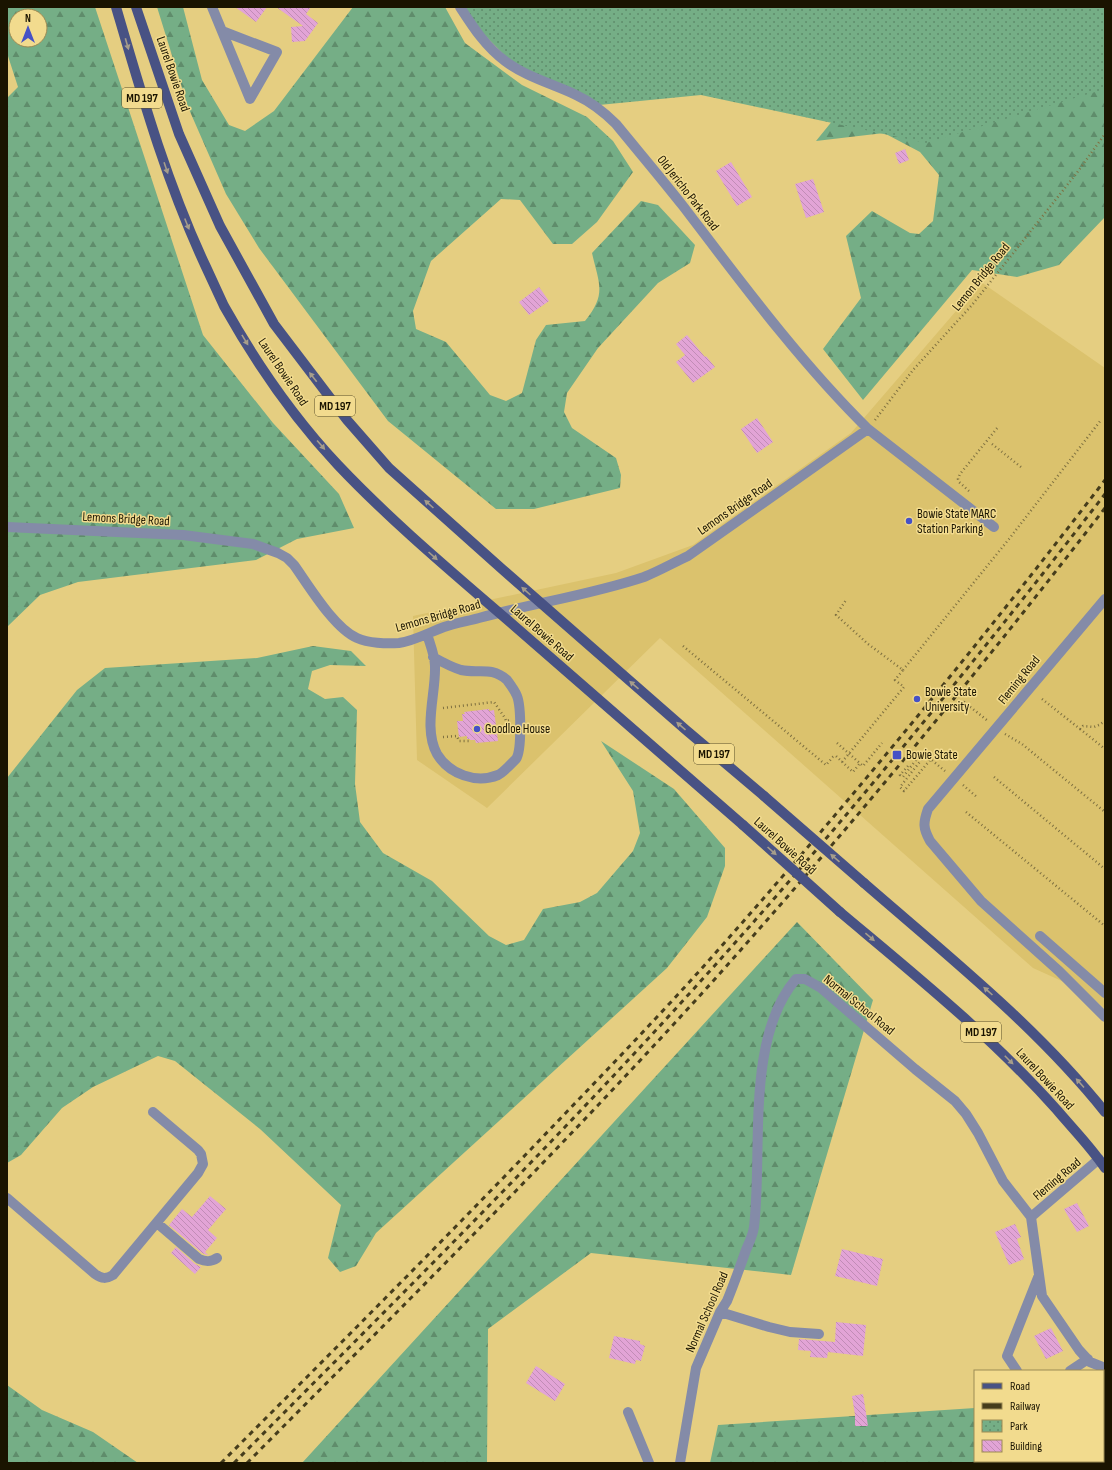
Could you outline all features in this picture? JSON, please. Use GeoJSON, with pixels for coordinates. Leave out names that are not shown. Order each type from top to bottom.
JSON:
{"type":"FeatureCollection","features":[{"type":"Feature","properties":{"kind":"main road","name":"Laurel Bowie Road"},"geometry":{"type":"LineString","coordinates":[[116,7],[146,113],[172,188],[189,231],[224,305],[262,367],[295,415],[337,464],[376,504],[743,825],[840,912],[984,1035],[1034,1084],[1105,1168]]}},
{"type":"Feature","properties":{"kind":"main road","name":"Laurel Bowie Road"},"geometry":{"type":"LineString","coordinates":[[136,7],[180,134],[220,226],[274,324],[346,420],[389,468],[541,604],[1018,1018],[1061,1062],[1105,1112]]}},
{"type":"Feature","properties":{"kind":"street"},"geometry":{"type":"LineString","coordinates":[[212,7],[250,99],[277,52],[222,31]]}},
{"type":"Feature","properties":{"kind":"street","name":"Old Jericho Park Road"},"geometry":{"type":"LineString","coordinates":[[460,7],[481,38],[506,62],[577,96],[604,112],[616,124],[681,204],[752,296],[833,392],[868,429],[994,527]]}},
{"type":"Feature","properties":{"kind":"street","name":"Lemons Bridge Road"},"geometry":{"type":"LineString","coordinates":[[7,527],[183,535],[253,544],[287,558],[294,565],[332,616],[347,632],[358,639],[400,643],[445,627],[499,612],[604,589],[645,576],[688,556],[868,429]]}},
{"type":"Feature","properties":{"kind":"street","name":"Fleming Road"},"geometry":{"type":"LineString","coordinates":[[1105,599],[928,809],[924,822],[930,841],[981,901],[1059,972],[1105,1017]]}},
{"type":"Feature","properties":{"kind":"street"},"geometry":{"type":"LineString","coordinates":[[427,634],[433,657],[436,666],[431,709],[431,725],[432,738],[437,754],[449,767],[461,775],[480,779],[499,775],[516,758],[520,734],[517,696],[508,681],[495,672],[462,670],[448,666],[433,657]]}},
{"type":"Feature","properties":{"kind":"street"},"geometry":{"type":"LineString","coordinates":[[1040,936],[1105,993]]}},
{"type":"Feature","properties":{"kind":"street","name":"Normal School Road"},"geometry":{"type":"LineString","coordinates":[[680,1463],[696,1368],[720,1312],[727,1301],[735,1282],[754,1228],[762,1067],[771,1029],[779,1004],[796,979],[805,979],[821,988],[915,1069],[955,1101],[966,1114],[978,1133],[1003,1181],[1031,1217]]}},
{"type":"Feature","properties":{"kind":"street"},"geometry":{"type":"LineString","coordinates":[[7,1198],[100,1278],[107,1278],[118,1270],[157,1223],[201,1169],[203,1162],[201,1154],[198,1150],[153,1112]]}},
{"type":"Feature","properties":{"kind":"street","name":"Fleming Road"},"geometry":{"type":"LineString","coordinates":[[1031,1217],[1099,1160]]}},
{"type":"Feature","properties":{"kind":"street"},"geometry":{"type":"LineString","coordinates":[[1031,1217],[1042,1296],[1079,1350],[1088,1359],[1105,1368]]}},
{"type":"Feature","properties":{"kind":"street"},"geometry":{"type":"LineString","coordinates":[[157,1223],[199,1259],[206,1261],[217,1258]]}},
{"type":"Feature","properties":{"kind":"street"},"geometry":{"type":"LineString","coordinates":[[1016,1370],[1007,1356],[1039,1275]]}},
{"type":"Feature","properties":{"kind":"street"},"geometry":{"type":"LineString","coordinates":[[720,1312],[783,1330],[819,1334]]}},
{"type":"Feature","properties":{"kind":"street"},"geometry":{"type":"LineString","coordinates":[[1072,1370],[1088,1359]]}},
{"type":"Feature","properties":{"kind":"street"},"geometry":{"type":"LineString","coordinates":[[628,1412],[648,1463]]}},
{"type":"Feature","properties":{"kind":"path","name":"Lemon Bridge Road"},"geometry":{"type":"LineString","coordinates":[[868,429],[913,370],[972,305],[1076,174],[1105,134]]}},
{"type":"Feature","properties":{"kind":"path"},"geometry":{"type":"LineString","coordinates":[[842,762],[904,688],[895,680],[1009,539],[1101,420]]}},
{"type":"Feature","properties":{"kind":"path"},"geometry":{"type":"LineString","coordinates":[[971,493],[959,482],[958,479],[960,474],[998,427]]}},
{"type":"Feature","properties":{"kind":"path"},"geometry":{"type":"LineString","coordinates":[[992,444],[1021,467]]}},
{"type":"Feature","properties":{"kind":"path"},"geometry":{"type":"LineString","coordinates":[[1003,535],[1009,539]]}},
{"type":"Feature","properties":{"kind":"path"},"geometry":{"type":"LineString","coordinates":[[846,600],[836,616],[868,644],[903,670]]}},
{"type":"Feature","properties":{"kind":"path"},"geometry":{"type":"LineString","coordinates":[[683,646],[826,765],[833,757],[836,756],[853,772],[860,763]]}},
{"type":"Feature","properties":{"kind":"path"},"geometry":{"type":"LineString","coordinates":[[1042,699],[1105,749]]}},
{"type":"Feature","properties":{"kind":"path"},"geometry":{"type":"LineString","coordinates":[[431,709],[494,702],[506,721],[520,719]]}},
{"type":"Feature","properties":{"kind":"path"},"geometry":{"type":"LineString","coordinates":[[1080,729],[1083,726],[1099,725],[1105,721]]}},
{"type":"Feature","properties":{"kind":"path"},"geometry":{"type":"LineString","coordinates":[[432,738],[457,736],[459,741],[469,740]]}},
{"type":"Feature","properties":{"kind":"path"},"geometry":{"type":"LineString","coordinates":[[837,743],[863,766],[882,743]]}},
{"type":"Feature","properties":{"kind":"path"},"geometry":{"type":"LineString","coordinates":[[1022,744],[1105,812]]}},
{"type":"Feature","properties":{"kind":"path"},"geometry":{"type":"LineString","coordinates":[[908,766],[900,775],[903,777],[922,752],[927,756]]}},
{"type":"Feature","properties":{"kind":"path"},"geometry":{"type":"LineString","coordinates":[[919,757],[922,759],[900,787],[904,791],[931,759]]}},
{"type":"Feature","properties":{"kind":"path"},"geometry":{"type":"LineString","coordinates":[[994,777],[1105,869]]}},
{"type":"Feature","properties":{"kind":"path"},"geometry":{"type":"LineString","coordinates":[[966,812],[1105,926]]}},
{"type":"Feature","properties":{"kind":"shaded area","name":"Bowie State University"},"geometry":{"type":"Polygon","coordinates":[[[981,282],[1105,368],[1105,1009],[1086,992],[1033,968],[660,638],[487,808],[417,760],[413,616],[616,573],[693,545],[851,433],[981,282]]]}},
{"type":"Feature","properties":{"kind":"green space"},"geometry":{"type":"Polygon","coordinates":[[[7,7],[95,7],[203,335],[273,423],[339,494],[354,528],[297,539],[256,560],[78,582],[40,595],[7,627],[7,98],[18,87],[7,53],[7,7]]]}},
{"type":"Feature","properties":{"kind":"green space"},"geometry":{"type":"Polygon","coordinates":[[[157,7],[183,7],[202,80],[229,125],[245,131],[274,111],[353,7],[445,7],[465,43],[522,85],[587,117],[613,141],[633,172],[597,222],[572,244],[553,244],[520,200],[501,199],[431,261],[413,311],[416,329],[446,342],[490,395],[506,401],[522,393],[536,340],[546,325],[585,321],[592,312],[599,296],[599,281],[592,253],[641,201],[658,205],[695,245],[690,263],[658,283],[598,348],[567,393],[564,412],[572,428],[616,458],[621,475],[620,488],[534,509],[496,509],[388,421],[259,248],[226,194],[188,107],[157,7]]]}},
{"type":"Feature","properties":{"kind":"green space"},"geometry":{"type":"Polygon","coordinates":[[[457,7],[1105,7],[1105,89],[926,143],[701,95],[599,105],[518,69],[457,7]]]}},
{"type":"Feature","properties":{"kind":"green space"},"geometry":{"type":"Polygon","coordinates":[[[1105,7],[1105,217],[1059,265],[1017,277],[972,270],[863,400],[823,349],[861,298],[846,236],[872,211],[910,233],[919,234],[933,221],[939,175],[920,152],[884,133],[816,141],[846,104],[1105,7]]]}},
{"type":"Feature","properties":{"kind":"green space"},"geometry":{"type":"Polygon","coordinates":[[[313,646],[351,651],[366,666],[330,665],[312,671],[308,689],[325,699],[343,697],[357,710],[355,784],[360,822],[383,853],[432,881],[489,936],[506,945],[524,940],[543,909],[580,902],[597,893],[633,851],[640,833],[633,791],[601,741],[674,789],[725,848],[725,866],[707,917],[667,968],[376,1233],[356,1266],[340,1272],[328,1258],[341,1205],[260,1129],[175,1061],[158,1056],[93,1087],[62,1108],[21,1155],[7,1163],[7,778],[77,690],[105,668],[257,658],[313,646]]]}},
{"type":"Feature","properties":{"kind":"green space"},"geometry":{"type":"Polygon","coordinates":[[[797,922],[873,1000],[791,1275],[591,1253],[488,1329],[487,1463],[302,1463],[797,922]]]}},
{"type":"Feature","properties":{"kind":"green space"},"geometry":{"type":"Polygon","coordinates":[[[7,1385],[42,1410],[93,1432],[138,1463],[7,1463],[7,1385]]]}},
{"type":"Feature","properties":{"kind":"green space"},"geometry":{"type":"Polygon","coordinates":[[[1105,1400],[1105,1463],[710,1463],[718,1425],[974,1408],[974,1462],[1104,1462],[1105,1400]]]}},
{"type":"Feature","properties":{"kind":"building"},"geometry":{"type":"Polygon","coordinates":[[[235,7],[267,7],[256,22],[235,7]]]}},
{"type":"Feature","properties":{"kind":"building"},"geometry":{"type":"Polygon","coordinates":[[[276,7],[311,7],[306,14],[318,23],[305,41],[292,42],[291,27],[303,26],[276,7]]]}},
{"type":"Feature","properties":{"kind":"building"},"geometry":{"type":"Polygon","coordinates":[[[905,149],[909,160],[899,164],[895,153],[905,149]]]}},
{"type":"Feature","properties":{"kind":"building"},"geometry":{"type":"Polygon","coordinates":[[[731,162],[752,197],[737,206],[716,171],[731,162]]]}},
{"type":"Feature","properties":{"kind":"building"},"geometry":{"type":"Polygon","coordinates":[[[813,179],[824,212],[806,218],[795,184],[813,179]]]}},
{"type":"Feature","properties":{"kind":"building"},"geometry":{"type":"Polygon","coordinates":[[[539,287],[549,301],[529,315],[519,302],[539,287]]]}},
{"type":"Feature","properties":{"kind":"building"},"geometry":{"type":"Polygon","coordinates":[[[687,335],[715,367],[693,383],[676,362],[685,355],[676,344],[687,335]]]}},
{"type":"Feature","properties":{"kind":"building"},"geometry":{"type":"Polygon","coordinates":[[[757,418],[773,442],[757,453],[741,429],[757,418]]]}},
{"type":"Feature","properties":{"kind":"building","name":"Goodloe House"},"geometry":{"type":"Polygon","coordinates":[[[489,709],[489,711],[494,710],[498,741],[476,743],[475,740],[467,739],[467,736],[459,737],[457,721],[463,721],[462,714],[465,714],[464,712],[489,709]]]}},
{"type":"Feature","properties":{"kind":"building"},"geometry":{"type":"Polygon","coordinates":[[[210,1196],[226,1209],[208,1230],[217,1238],[205,1252],[207,1255],[202,1253],[169,1225],[182,1209],[192,1217],[210,1196]]]}},
{"type":"Feature","properties":{"kind":"building"},"geometry":{"type":"Polygon","coordinates":[[[1077,1203],[1089,1226],[1077,1232],[1064,1209],[1077,1203]]]}},
{"type":"Feature","properties":{"kind":"building"},"geometry":{"type":"Polygon","coordinates":[[[1015,1224],[1021,1237],[1017,1239],[1024,1259],[1009,1265],[995,1232],[1015,1224]]]}},
{"type":"Feature","properties":{"kind":"building"},"geometry":{"type":"Polygon","coordinates":[[[176,1247],[195,1264],[201,1267],[195,1274],[171,1253],[176,1247]]]}},
{"type":"Feature","properties":{"kind":"building"},"geometry":{"type":"Polygon","coordinates":[[[842,1249],[883,1259],[877,1286],[835,1276],[842,1249]]]}},
{"type":"Feature","properties":{"kind":"building"},"geometry":{"type":"Polygon","coordinates":[[[836,1322],[866,1325],[863,1356],[828,1352],[827,1358],[810,1357],[811,1351],[798,1350],[799,1339],[835,1342],[836,1322]]]}},
{"type":"Feature","properties":{"kind":"building"},"geometry":{"type":"Polygon","coordinates":[[[1051,1328],[1063,1351],[1046,1359],[1034,1336],[1051,1328]]]}},
{"type":"Feature","properties":{"kind":"building"},"geometry":{"type":"Polygon","coordinates":[[[614,1336],[640,1341],[640,1344],[645,1346],[641,1361],[636,1360],[635,1364],[609,1358],[614,1336]]]}},
{"type":"Feature","properties":{"kind":"building"},"geometry":{"type":"Polygon","coordinates":[[[536,1366],[565,1384],[555,1401],[526,1383],[536,1366]]]}},
{"type":"Feature","properties":{"kind":"building"},"geometry":{"type":"Polygon","coordinates":[[[863,1394],[868,1426],[855,1426],[852,1396],[863,1394]]]}},
{"type":"Feature","properties":{"kind":"railway"},"geometry":{"type":"LineString","coordinates":[[221,1463],[474,1208],[703,967],[858,788],[1008,604],[1105,480]]}},
{"type":"Feature","properties":{"kind":"railway"},"geometry":{"type":"LineString","coordinates":[[234,1463],[533,1160],[651,1036],[708,973],[811,856],[911,737],[1105,494]]}},
{"type":"Feature","properties":{"kind":"railway"},"geometry":{"type":"LineString","coordinates":[[247,1463],[542,1164],[714,980],[765,923],[914,748],[1058,569],[1105,508]]}},
{"type":"Feature","properties":{"kind":"place","name":"Bowie State MARC Station Parking"},"geometry":{"type":"Point","coordinates":[909,521]}},
{"type":"Feature","properties":{"kind":"place","name":"Bowie State University"},"geometry":{"type":"Point","coordinates":[917,699]}},
{"type":"Feature","properties":{"kind":"place","name":"Goodloe House"},"geometry":{"type":"Point","coordinates":[477,729]}},
{"type":"Feature","properties":{"kind":"place","name":"Bowie State"},"geometry":{"type":"Point","coordinates":[897,755]}}]}
